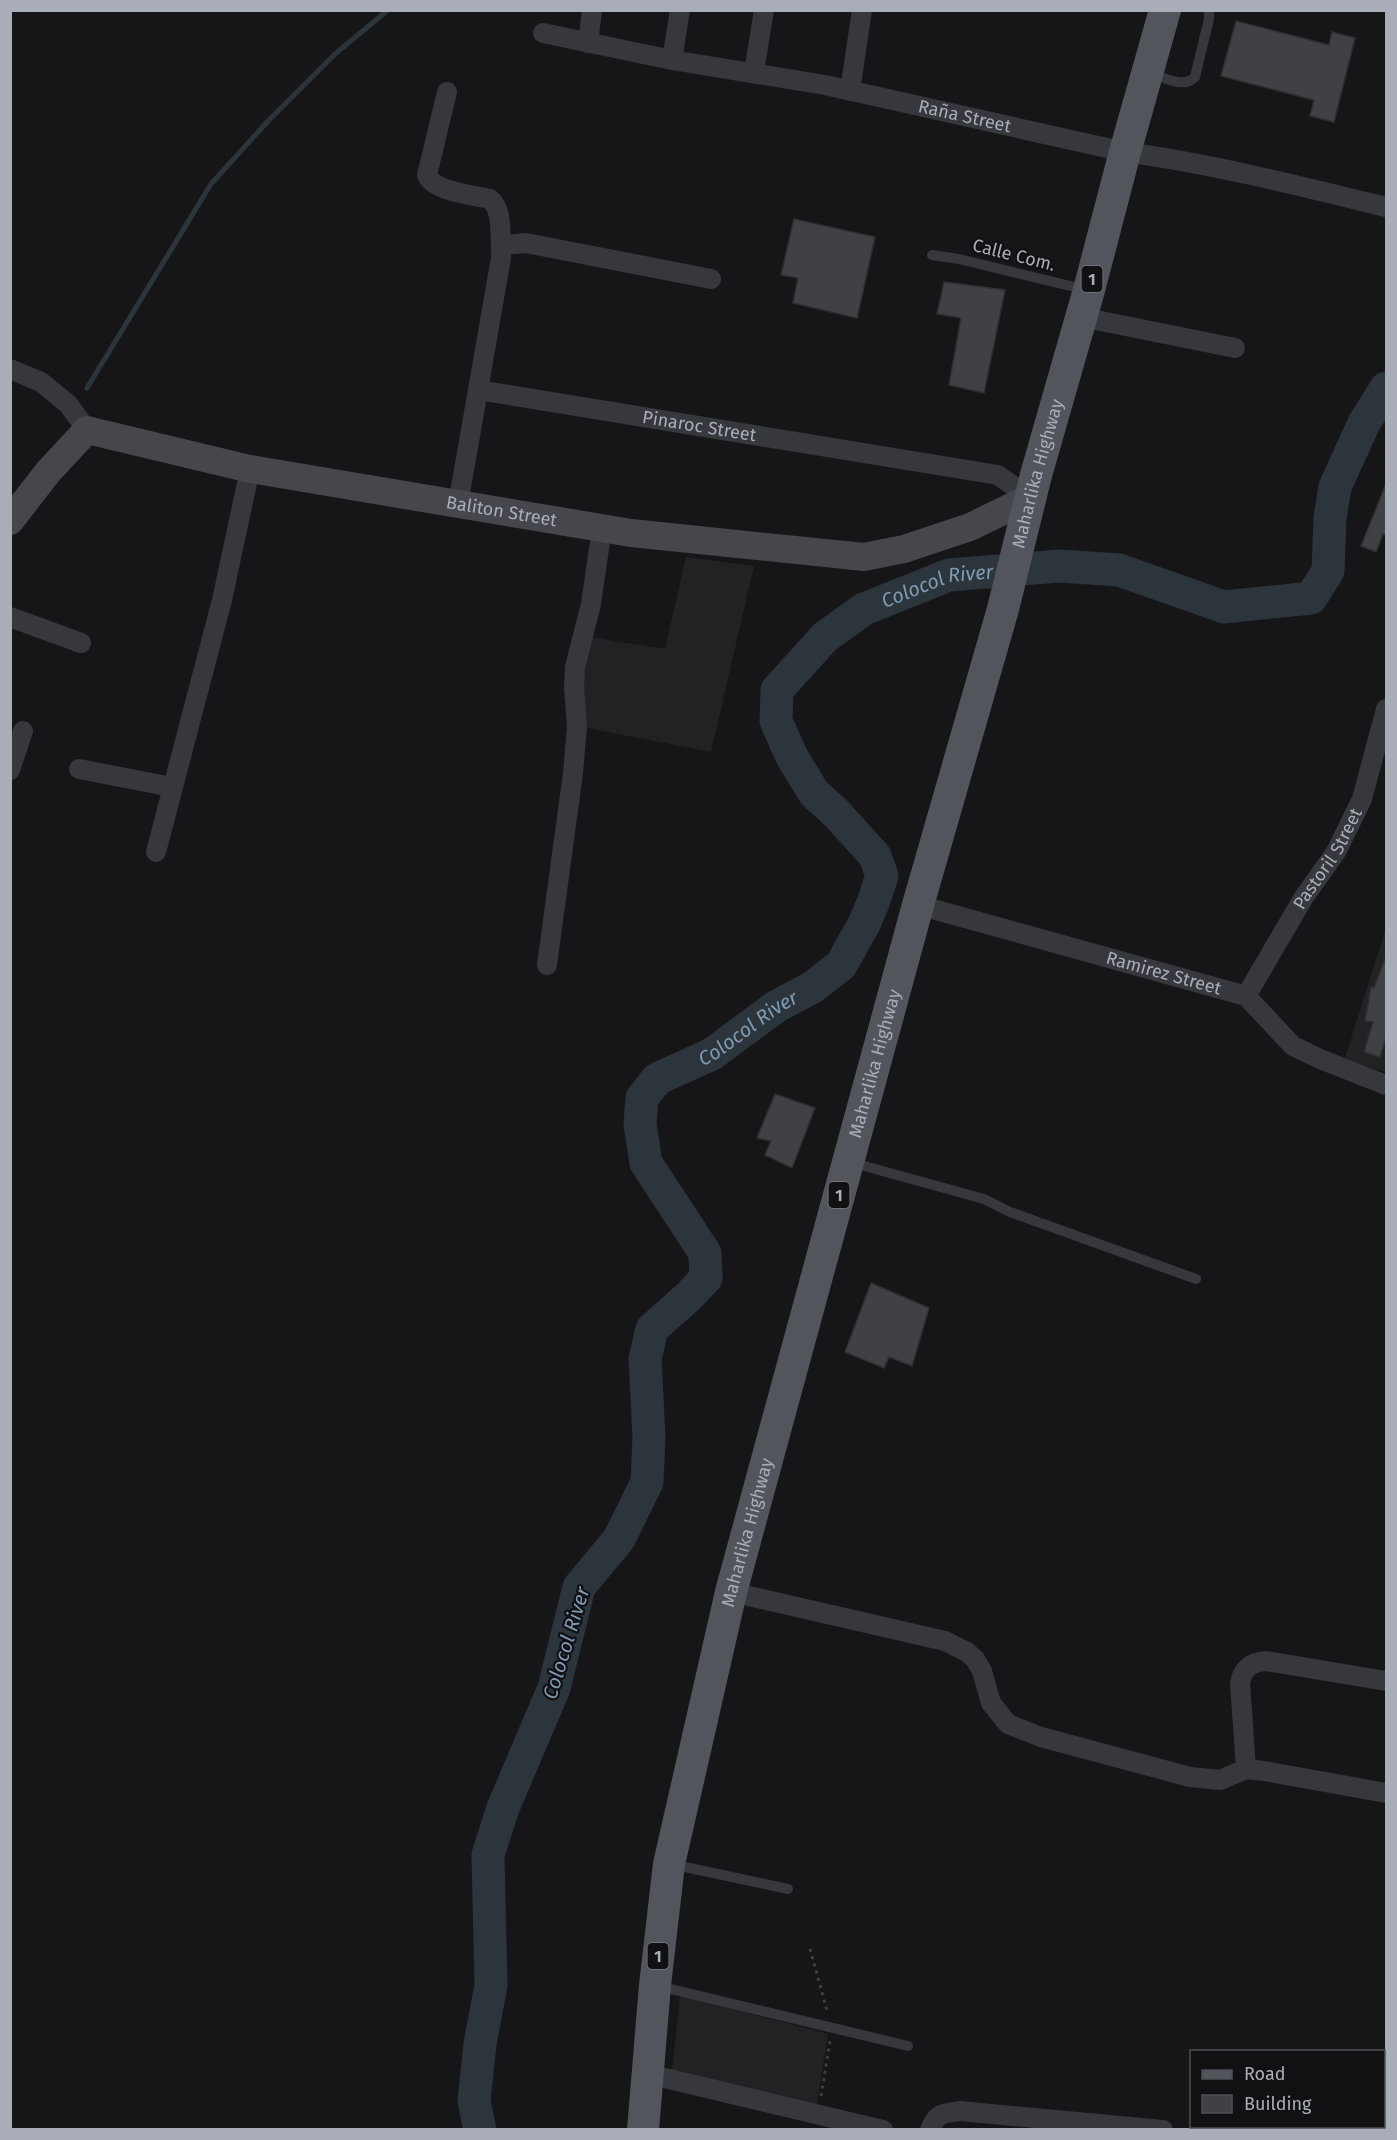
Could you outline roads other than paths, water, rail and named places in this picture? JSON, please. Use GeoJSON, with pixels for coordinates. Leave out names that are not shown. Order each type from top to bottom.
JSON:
{"type":"FeatureCollection","features":[{"type":"Feature","properties":{"kind":"main road","name":"Maharlika Highway"},"geometry":{"type":"LineString","coordinates":[[643,2130],[655,1985],[669,1864],[731,1592],[918,905],[1003,609],[1030,498],[1165,10]]}},
{"type":"Feature","properties":{"kind":"street"},"geometry":{"type":"LineString","coordinates":[[588,43],[592,10]]}},
{"type":"Feature","properties":{"kind":"street"},"geometry":{"type":"LineString","coordinates":[[672,60],[680,10]]}},
{"type":"Feature","properties":{"kind":"street"},"geometry":{"type":"LineString","coordinates":[[754,72],[764,10]]}},
{"type":"Feature","properties":{"kind":"street"},"geometry":{"type":"LineString","coordinates":[[850,91],[862,10]]}},
{"type":"Feature","properties":{"kind":"street","name":"Raña Street"},"geometry":{"type":"LineString","coordinates":[[543,33],[672,60],[754,72],[850,91],[1125,152],[1173,158],[1230,170],[1386,207]]}},
{"type":"Feature","properties":{"kind":"street"},"geometry":{"type":"LineString","coordinates":[[447,92],[427,175],[433,184],[442,188],[490,199],[494,202],[498,209],[501,245],[501,258],[458,504]]}},
{"type":"Feature","properties":{"kind":"street"},"geometry":{"type":"LineString","coordinates":[[501,245],[526,243],[711,279]]}},
{"type":"Feature","properties":{"kind":"street"},"geometry":{"type":"LineString","coordinates":[[1085,304],[1235,348]]}},
{"type":"Feature","properties":{"kind":"street"},"geometry":{"type":"LineString","coordinates":[[10,369],[41,382],[68,404],[87,430],[48,472],[10,521]]}},
{"type":"Feature","properties":{"kind":"street","name":"Pinaroc Street"},"geometry":{"type":"LineString","coordinates":[[478,390],[998,475],[1030,498]]}},
{"type":"Feature","properties":{"kind":"street","name":"Baliton Street"},"geometry":{"type":"LineString","coordinates":[[87,430],[250,469],[631,533],[864,557],[904,549],[970,527],[1030,498]]}},
{"type":"Feature","properties":{"kind":"street"},"geometry":{"type":"LineString","coordinates":[[156,852],[222,600],[250,469]]}},
{"type":"Feature","properties":{"kind":"street"},"geometry":{"type":"LineString","coordinates":[[547,965],[573,773],[577,726],[575,667],[591,604],[602,528]]}},
{"type":"Feature","properties":{"kind":"street"},"geometry":{"type":"LineString","coordinates":[[10,617],[81,643]]}},
{"type":"Feature","properties":{"kind":"street","name":"Pastoril Street"},"geometry":{"type":"LineString","coordinates":[[1246,996],[1304,897],[1336,852],[1379,770],[1386,709]]}},
{"type":"Feature","properties":{"kind":"street"},"geometry":{"type":"LineString","coordinates":[[10,770],[23,731]]}},
{"type":"Feature","properties":{"kind":"street"},"geometry":{"type":"LineString","coordinates":[[79,769],[172,787]]}},
{"type":"Feature","properties":{"kind":"street","name":"Ramirez Street"},"geometry":{"type":"LineString","coordinates":[[918,905],[1246,996],[1293,1046],[1386,1085]]}},
{"type":"Feature","properties":{"kind":"street"},"geometry":{"type":"LineString","coordinates":[[731,1592],[945,1641],[967,1652],[975,1659],[982,1671],[998,1714],[1008,1724],[1041,1737],[1190,1777],[1220,1780],[1246,1769],[1386,1793]]}},
{"type":"Feature","properties":{"kind":"street"},"geometry":{"type":"LineString","coordinates":[[1246,1769],[1240,1683],[1242,1672],[1248,1666],[1266,1661],[1386,1681]]}},
{"type":"Feature","properties":{"kind":"street"},"geometry":{"type":"LineString","coordinates":[[648,2074],[883,2130]]}},
{"type":"Feature","properties":{"kind":"street"},"geometry":{"type":"LineString","coordinates":[[930,2130],[934,2120],[944,2114],[960,2112],[1163,2130]]}},
{"type":"Feature","properties":{"kind":"lane"},"geometry":{"type":"LineString","coordinates":[[1149,73],[1182,83],[1191,81],[1195,77],[1209,19],[1209,10]]}},
{"type":"Feature","properties":{"kind":"lane","name":"Calle Com."},"geometry":{"type":"LineString","coordinates":[[932,255],[959,259],[1085,304]]}},
{"type":"Feature","properties":{"kind":"lane"},"geometry":{"type":"LineString","coordinates":[[848,1161],[984,1199],[1010,1212],[1196,1279]]}},
{"type":"Feature","properties":{"kind":"lane"},"geometry":{"type":"LineString","coordinates":[[669,1864],[788,1889]]}},
{"type":"Feature","properties":{"kind":"lane"},"geometry":{"type":"LineString","coordinates":[[655,1985],[908,2046]]}},
{"type":"Feature","properties":{"kind":"waterway"},"geometry":{"type":"LineString","coordinates":[[87,388],[211,184],[269,120],[335,54],[388,10]]}},
{"type":"Feature","properties":{"kind":"waterway","name":"Colocol River"},"geometry":{"type":"LineString","coordinates":[[480,2130],[474,2101],[480,2044],[491,1985],[488,1855],[503,1808],[554,1688],[579,1587],[619,1539],[647,1482],[649,1437],[645,1359],[652,1329],[706,1278],[705,1253],[646,1163],[640,1124],[642,1098],[657,1079],[712,1054],[777,1006],[813,987],[841,965],[864,924],[882,876],[875,856],[836,813],[814,793],[792,757],[776,721],[777,690],[825,637],[864,609],[949,575],[1060,566],[1119,570],[1224,607],[1311,598],[1328,571],[1330,518],[1335,487],[1364,423],[1386,388]]}}]}
